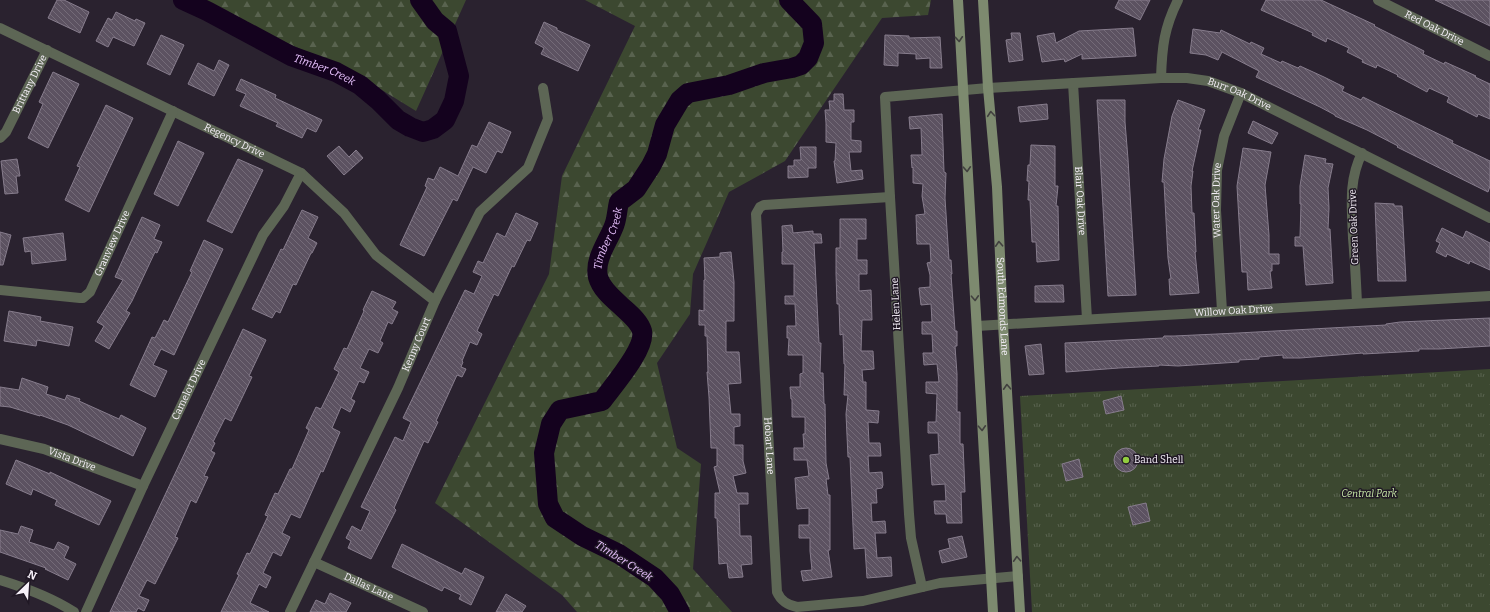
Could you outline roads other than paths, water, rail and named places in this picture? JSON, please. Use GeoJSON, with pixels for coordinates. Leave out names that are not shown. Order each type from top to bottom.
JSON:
{"type":"FeatureCollection","features":[{"type":"Feature","properties":{"kind":"main road"},"geometry":{"type":"LineString","coordinates":[[958,0],[993,612]]}},
{"type":"Feature","properties":{"kind":"main road","name":"South Edmonds Lane"},"geometry":{"type":"LineString","coordinates":[[983,0],[988,88],[997,187],[1003,324],[1020,612]]}},
{"type":"Feature","properties":{"kind":"street"},"geometry":{"type":"LineString","coordinates":[[1161,78],[1162,49],[1172,14],[1178,0]]}},
{"type":"Feature","properties":{"kind":"street","name":"Red Oak Drive"},"geometry":{"type":"LineString","coordinates":[[1378,0],[1490,56]]}},
{"type":"Feature","properties":{"kind":"street","name":"Regency Drive"},"geometry":{"type":"LineString","coordinates":[[0,28],[301,173],[344,213],[376,255],[435,301]]}},
{"type":"Feature","properties":{"kind":"street","name":"Brittany Drive"},"geometry":{"type":"LineString","coordinates":[[0,138],[6,132],[47,50]]}},
{"type":"Feature","properties":{"kind":"street","name":"Burr Oak Drive"},"geometry":{"type":"LineString","coordinates":[[963,91],[988,88],[1161,78],[1187,78],[1208,81],[1241,94],[1490,218]]}},
{"type":"Feature","properties":{"kind":"street","name":"Blair Oak Drive"},"geometry":{"type":"LineString","coordinates":[[1073,83],[1086,319]]}},
{"type":"Feature","properties":{"kind":"street","name":"Kenny Court"},"geometry":{"type":"LineString","coordinates":[[290,612],[398,388],[435,301],[480,212],[528,168],[548,119],[543,88]]}},
{"type":"Feature","properties":{"kind":"street","name":"Helen Lane"},"geometry":{"type":"LineString","coordinates":[[922,587],[911,538],[909,514],[885,97],[963,91]]}},
{"type":"Feature","properties":{"kind":"street","name":"Water Oak Drive"},"geometry":{"type":"LineString","coordinates":[[1222,311],[1216,210],[1217,170],[1224,136],[1241,94]]}},
{"type":"Feature","properties":{"kind":"street","name":"Granview Drive"},"geometry":{"type":"LineString","coordinates":[[0,290],[80,298],[83,298],[90,292],[173,111]]}},
{"type":"Feature","properties":{"kind":"street","name":"Green Oak Drive"},"geometry":{"type":"LineString","coordinates":[[1357,303],[1351,197],[1357,163],[1362,153]]}},
{"type":"Feature","properties":{"kind":"street","name":"Camelot Drive"},"geometry":{"type":"LineString","coordinates":[[86,612],[143,486],[263,235],[284,206],[301,173]]}},
{"type":"Feature","properties":{"kind":"street","name":"Hobart Lane"},"geometry":{"type":"LineString","coordinates":[[890,197],[764,205],[760,207],[756,214],[777,592],[784,602],[796,607],[863,602],[940,583],[991,578]]}},
{"type":"Feature","properties":{"kind":"street","name":"Willow Oak Drive"},"geometry":{"type":"LineString","coordinates":[[977,326],[1490,296]]}},
{"type":"Feature","properties":{"kind":"street","name":"Vista Drive"},"geometry":{"type":"LineString","coordinates":[[0,439],[44,449],[143,486]]}},
{"type":"Feature","properties":{"kind":"street","name":"Dallas Lane"},"geometry":{"type":"LineString","coordinates":[[314,562],[423,612]]}},
{"type":"Feature","properties":{"kind":"street"},"geometry":{"type":"LineString","coordinates":[[991,578],[1018,576]]}},
{"type":"Feature","properties":{"kind":"street"},"geometry":{"type":"LineString","coordinates":[[0,580],[28,588],[60,603],[74,612]]}},
{"type":"Feature","properties":{"kind":"waterway","name":"Timber Creek"},"geometry":{"type":"LineString","coordinates":[[183,0],[207,11],[291,56],[336,72],[360,85],[398,120],[423,132],[433,129],[445,120],[454,101],[459,76],[447,31],[435,21],[420,0]]}},
{"type":"Feature","properties":{"kind":"waterway","name":"Timber Creek"},"geometry":{"type":"LineString","coordinates":[[680,612],[670,594],[655,578],[619,554],[582,536],[555,518],[548,504],[544,453],[551,424],[560,410],[602,401],[627,368],[639,348],[642,339],[642,331],[638,323],[607,292],[601,285],[598,277],[598,264],[602,251],[615,223],[619,202],[636,189],[651,166],[657,154],[665,125],[680,100],[688,93],[729,85],[764,73],[792,68],[801,65],[808,58],[814,43],[812,24],[789,0]]}},
{"type":"Feature","properties":{"kind":"place","name":"Band Shell"},"geometry":{"type":"Point","coordinates":[1126,460]}},
{"type":"Feature","properties":{"kind":"park label","name":"Central Park"},"geometry":{"type":"Point","coordinates":[1369,494]}}]}
